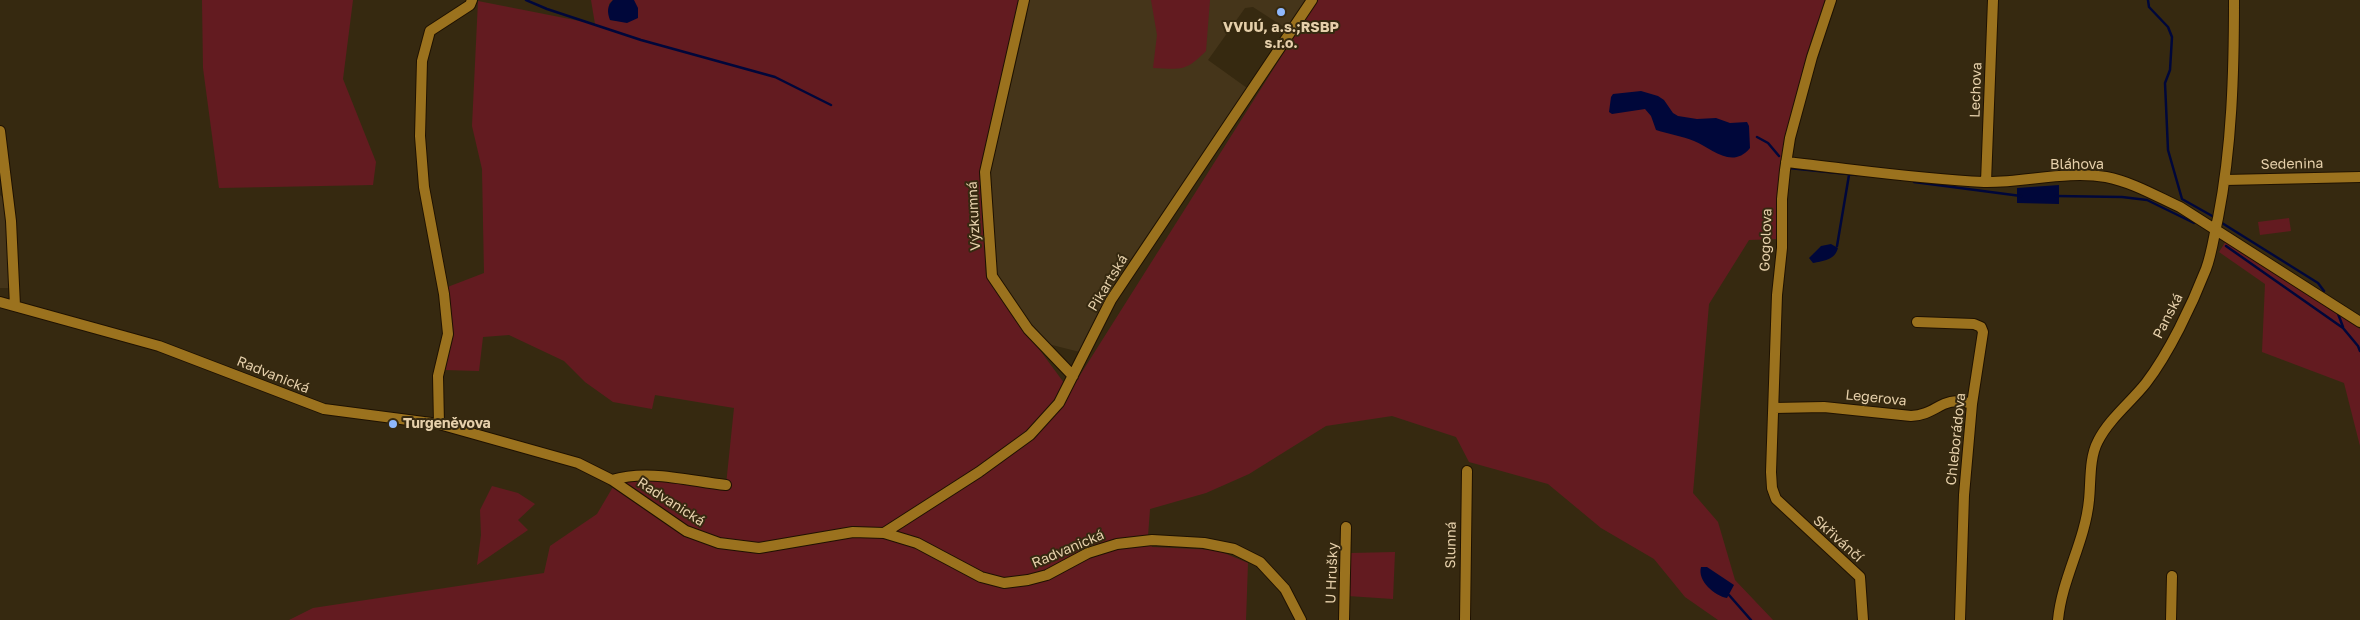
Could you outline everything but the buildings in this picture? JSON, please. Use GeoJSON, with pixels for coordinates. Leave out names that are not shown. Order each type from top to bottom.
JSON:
{"type":"FeatureCollection","features":[{"type":"Feature","properties":{"kind":"street"},"geometry":{"type":"LineString","coordinates":[[439,424],[438,376],[448,334],[444,294],[424,187],[420,136],[422,61],[430,32],[470,5],[472,0]]}},
{"type":"Feature","properties":{"kind":"street","name":"Výzkumná"},"geometry":{"type":"LineString","coordinates":[[1024,0],[985,172],[992,276],[1028,329],[1073,376]]}},
{"type":"Feature","properties":{"kind":"street","name":"Pikartská"},"geometry":{"type":"LineString","coordinates":[[884,533],[979,472],[1030,435],[1059,403],[1111,300],[1312,0]]}},
{"type":"Feature","properties":{"kind":"street","name":"Gogolova"},"geometry":{"type":"LineString","coordinates":[[1772,488],[1770,472],[1777,295],[1782,248],[1782,200],[1786,162],[1790,138],[1814,48],[1831,0]]}},
{"type":"Feature","properties":{"kind":"street","name":"Lechova"},"geometry":{"type":"LineString","coordinates":[[1986,182],[1993,0]]}},
{"type":"Feature","properties":{"kind":"street","name":"Panská"},"geometry":{"type":"LineString","coordinates":[[2058,620],[2060,598],[2088,513],[2095,447],[2102,434],[2145,384],[2162,358],[2206,268],[2225,180],[2234,34],[2234,0]]}},
{"type":"Feature","properties":{"kind":"street"},"geometry":{"type":"LineString","coordinates":[[0,131],[11,221],[15,306]]}},
{"type":"Feature","properties":{"kind":"street","name":"Bláhova"},"geometry":{"type":"LineString","coordinates":[[1786,162],[1925,178],[1986,182],[2084,176],[2107,178],[2151,193],[2216,228],[2360,322]]}},
{"type":"Feature","properties":{"kind":"street","name":"Sedenina"},"geometry":{"type":"LineString","coordinates":[[2225,180],[2360,176]]}},
{"type":"Feature","properties":{"kind":"street","name":"Radvanická"},"geometry":{"type":"LineString","coordinates":[[0,302],[159,346],[324,409],[439,424],[578,463],[612,480],[686,531],[727,545],[766,547],[853,532],[884,533],[917,543],[981,577],[1004,582],[1028,580],[1047,575],[1095,550],[1123,543],[1152,540],[1219,545],[1246,554],[1265,566],[1285,589],[1301,620]]}},
{"type":"Feature","properties":{"kind":"street","name":"Chleborádova"},"geometry":{"type":"LineString","coordinates":[[1917,322],[1974,324],[1982,328],[1980,362],[1972,404],[1964,495],[1960,620]]}},
{"type":"Feature","properties":{"kind":"street","name":"Legerova"},"geometry":{"type":"LineString","coordinates":[[1774,408],[1824,407],[1911,416],[1922,414],[1953,400],[1972,404]]}},
{"type":"Feature","properties":{"kind":"street","name":"Slunná"},"geometry":{"type":"LineString","coordinates":[[1465,620],[1467,471]]}},
{"type":"Feature","properties":{"kind":"street"},"geometry":{"type":"LineString","coordinates":[[612,480],[644,475],[726,485]]}},
{"type":"Feature","properties":{"kind":"street","name":"Skřivánčí"},"geometry":{"type":"LineString","coordinates":[[1772,488],[1776,499],[1786,510],[1860,577],[1863,620]]}},
{"type":"Feature","properties":{"kind":"street","name":"U Hrušky"},"geometry":{"type":"LineString","coordinates":[[1344,620],[1346,527]]}},
{"type":"Feature","properties":{"kind":"street"},"geometry":{"type":"LineString","coordinates":[[2171,620],[2172,576]]}},
{"type":"Feature","properties":{"kind":"shaded area"},"geometry":{"type":"Polygon","coordinates":[[[202,0],[353,0],[343,79],[376,162],[373,185],[219,188],[203,68],[202,0]]]}},
{"type":"Feature","properties":{"kind":"shaded area"},"geometry":{"type":"Polygon","coordinates":[[[591,0],[613,0],[609,4],[610,20],[618,21],[634,1],[632,0],[1020,0],[982,170],[986,277],[1070,391],[1317,0],[1825,0],[1783,147],[1778,197],[1778,239],[1749,240],[1709,304],[1693,493],[1718,522],[1735,580],[1773,620],[1718,620],[1685,597],[1654,559],[1601,528],[1548,484],[1469,462],[1456,437],[1392,416],[1326,426],[1249,474],[1206,493],[1150,509],[1148,536],[1152,547],[1217,550],[1248,563],[1246,620],[289,620],[313,608],[544,573],[550,546],[597,514],[620,475],[726,485],[734,408],[655,395],[652,409],[613,402],[585,382],[564,361],[509,335],[483,337],[479,371],[444,370],[445,288],[484,273],[482,169],[472,126],[478,1],[595,24],[591,0]]]}},
{"type":"Feature","properties":{"kind":"shaded area"},"geometry":{"type":"Polygon","coordinates":[[[613,0],[634,0],[638,8],[638,18],[627,23],[610,20],[608,9],[613,0]]]}},
{"type":"Feature","properties":{"kind":"shaded area"},"geometry":{"type":"Polygon","coordinates":[[[1028,0],[1306,0],[1287,29],[1253,7],[1245,8],[1208,60],[1247,88],[1112,287],[1080,352],[1048,344],[1040,339],[997,276],[992,258],[990,174],[1027,15],[1028,0]]]}},
{"type":"Feature","properties":{"kind":"shaded area"},"geometry":{"type":"Polygon","coordinates":[[[1151,0],[1210,0],[1206,51],[1193,63],[1177,69],[1153,68],[1157,35],[1151,0]]]}},
{"type":"Feature","properties":{"kind":"shaded area"},"geometry":{"type":"Polygon","coordinates":[[[1641,91],[1658,96],[1664,100],[1673,113],[1678,116],[1697,119],[1716,118],[1730,123],[1747,122],[1749,126],[1750,148],[1736,157],[1729,157],[1714,152],[1689,139],[1656,130],[1651,116],[1645,109],[1612,114],[1609,112],[1613,94],[1641,91]]]}},
{"type":"Feature","properties":{"kind":"shaded area"},"geometry":{"type":"Polygon","coordinates":[[[2059,185],[2059,204],[2017,203],[2017,188],[2059,185]]]}},
{"type":"Feature","properties":{"kind":"shaded area"},"geometry":{"type":"Polygon","coordinates":[[[0,195],[9,203],[14,288],[0,288],[0,195]]]}},
{"type":"Feature","properties":{"kind":"shaded area"},"geometry":{"type":"Polygon","coordinates":[[[2289,218],[2291,231],[2260,235],[2258,222],[2289,218]]]}},
{"type":"Feature","properties":{"kind":"shaded area"},"geometry":{"type":"Polygon","coordinates":[[[2226,241],[2360,329],[2360,446],[2344,383],[2262,352],[2265,284],[2219,252],[2226,241]]]}},
{"type":"Feature","properties":{"kind":"shaded area"},"geometry":{"type":"Polygon","coordinates":[[[1831,244],[1838,248],[1834,255],[1821,262],[1813,263],[1809,258],[1821,246],[1831,244]]]}},
{"type":"Feature","properties":{"kind":"shaded area"},"geometry":{"type":"Polygon","coordinates":[[[492,486],[518,493],[535,504],[518,520],[528,530],[477,565],[481,535],[480,510],[492,486]]]}},
{"type":"Feature","properties":{"kind":"shaded area"},"geometry":{"type":"Polygon","coordinates":[[[1395,552],[1393,599],[1348,596],[1351,553],[1395,552]]]}},
{"type":"Feature","properties":{"kind":"shaded area"},"geometry":{"type":"Polygon","coordinates":[[[1701,567],[1707,567],[1734,585],[1727,598],[1722,597],[1708,587],[1700,572],[1701,567]]]}},
{"type":"Feature","properties":{"kind":"waterway"},"geometry":{"type":"LineString","coordinates":[[526,0],[547,9],[641,40],[775,77],[831,105]]}},
{"type":"Feature","properties":{"kind":"waterway"},"geometry":{"type":"LineString","coordinates":[[2148,0],[2149,7],[2168,27],[2172,37],[2170,70],[2165,83],[2168,150],[2182,199],[2214,217]]}},
{"type":"Feature","properties":{"kind":"waterway"},"geometry":{"type":"LineString","coordinates":[[1757,137],[1768,143],[1779,156]]}},
{"type":"Feature","properties":{"kind":"waterway"},"geometry":{"type":"LineString","coordinates":[[1789,168],[1857,175]]}},
{"type":"Feature","properties":{"kind":"waterway"},"geometry":{"type":"LineString","coordinates":[[1837,246],[1849,175]]}},
{"type":"Feature","properties":{"kind":"waterway"},"geometry":{"type":"LineString","coordinates":[[1914,182],[2021,196]]}},
{"type":"Feature","properties":{"kind":"waterway"},"geometry":{"type":"LineString","coordinates":[[2056,196],[2122,197],[2147,200],[2194,223]]}},
{"type":"Feature","properties":{"kind":"waterway"},"geometry":{"type":"LineString","coordinates":[[2222,223],[2318,283],[2324,291]]}},
{"type":"Feature","properties":{"kind":"waterway"},"geometry":{"type":"LineString","coordinates":[[2226,246],[2343,328],[2360,351]]}},
{"type":"Feature","properties":{"kind":"waterway"},"geometry":{"type":"LineString","coordinates":[[2337,311],[2343,327]]}},
{"type":"Feature","properties":{"kind":"waterway"},"geometry":{"type":"LineString","coordinates":[[1729,595],[1751,620]]}},
{"type":"Feature","properties":{"kind":"place","name":"VVUÚ, a.s.;RSBP s.r.o."},"geometry":{"type":"Point","coordinates":[1281,12]}},
{"type":"Feature","properties":{"kind":"place","name":"Turgeněvova"},"geometry":{"type":"Point","coordinates":[393,424]}}]}
